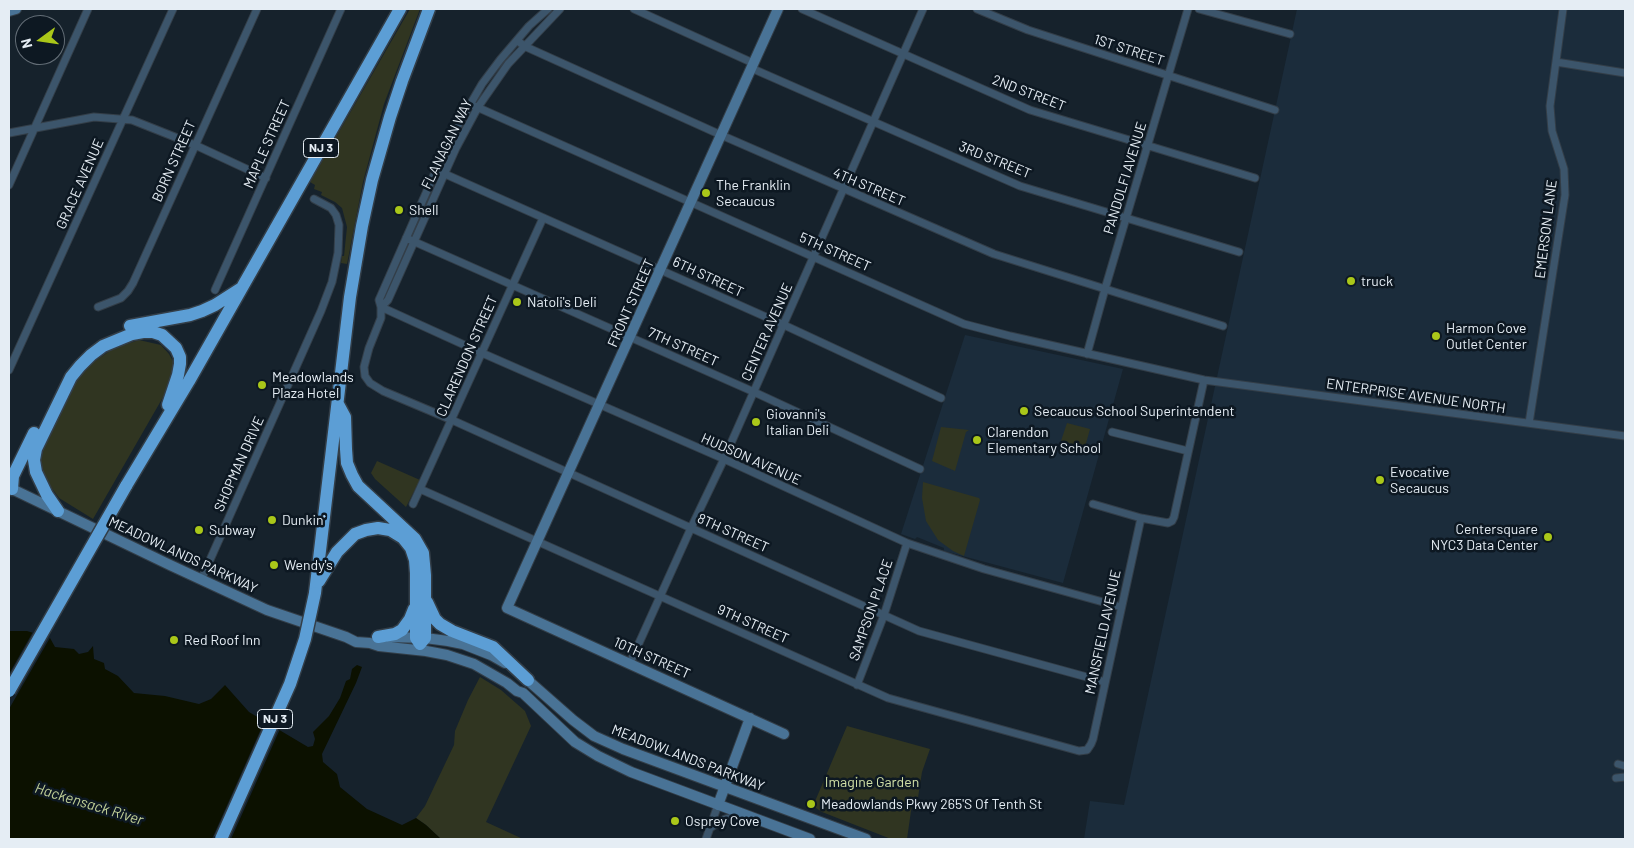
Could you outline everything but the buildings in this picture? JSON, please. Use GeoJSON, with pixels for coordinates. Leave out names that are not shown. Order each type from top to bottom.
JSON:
{"type":"FeatureCollection","features":[{"type":"Feature","properties":{"kind":"highway","name":"NJ 3"},"geometry":{"type":"LineString","coordinates":[[9,691],[154,437],[189,381],[400,9]]}},
{"type":"Feature","properties":{"kind":"highway","name":"NJ 3"},"geometry":{"type":"LineString","coordinates":[[221,839],[288,690],[305,639],[316,589],[352,285],[365,209],[390,117],[429,9]]}},
{"type":"Feature","properties":{"kind":"highway"},"geometry":{"type":"LineString","coordinates":[[10,488],[13,476],[56,388],[63,375],[82,352],[100,339],[125,327],[202,311],[215,305],[242,287]]}},
{"type":"Feature","properties":{"kind":"highway"},"geometry":{"type":"LineString","coordinates":[[10,488],[21,480],[63,391],[80,366],[103,346],[119,338],[143,332],[153,332],[162,335],[176,348],[180,357],[178,375],[162,424]]}},
{"type":"Feature","properties":{"kind":"highway"},"geometry":{"type":"LineString","coordinates":[[338,404],[345,417],[348,463],[358,486],[416,539],[424,558],[420,596],[420,640]]}},
{"type":"Feature","properties":{"kind":"highway"},"geometry":{"type":"LineString","coordinates":[[40,437],[34,460],[36,472],[46,495],[58,511]]}},
{"type":"Feature","properties":{"kind":"highway"},"geometry":{"type":"LineString","coordinates":[[316,589],[329,564],[346,542],[355,534],[378,528],[390,530],[403,538],[411,548],[415,560],[420,596],[440,624],[452,631],[493,647],[528,680]]}},
{"type":"Feature","properties":{"kind":"highway"},"geometry":{"type":"LineString","coordinates":[[374,640],[402,630],[410,619],[420,596]]}},
{"type":"Feature","properties":{"kind":"main road"},"geometry":{"type":"LineString","coordinates":[[9,11],[16,9]]}},
{"type":"Feature","properties":{"kind":"main road","name":"FRONT STREET"},"geometry":{"type":"LineString","coordinates":[[508,608],[778,9]]}},
{"type":"Feature","properties":{"kind":"main road","name":"MEADOWLANDS PARKWAY"},"geometry":{"type":"LineString","coordinates":[[10,488],[267,610],[346,637],[355,636],[374,640],[420,640],[464,644],[491,655],[510,666],[528,680],[594,736],[623,749],[866,839]]}},
{"type":"Feature","properties":{"kind":"main road","name":"10TH STREET"},"geometry":{"type":"LineString","coordinates":[[508,608],[784,734]]}},
{"type":"Feature","properties":{"kind":"main road","name":"MEADOWLANDS PARKWAY"},"geometry":{"type":"LineString","coordinates":[[374,640],[379,646],[453,656],[474,664],[488,671],[517,691],[523,692],[575,742],[598,756],[631,772],[810,839]]}},
{"type":"Feature","properties":{"kind":"main road"},"geometry":{"type":"LineString","coordinates":[[420,640],[477,658],[510,678],[521,687],[523,692]]}},
{"type":"Feature","properties":{"kind":"main road"},"geometry":{"type":"LineString","coordinates":[[718,805],[750,718]]}},
{"type":"Feature","properties":{"kind":"street"},"geometry":{"type":"LineString","coordinates":[[9,184],[88,9]]}},
{"type":"Feature","properties":{"kind":"street","name":"GRACE AVENUE"},"geometry":{"type":"LineString","coordinates":[[9,370],[173,9]]}},
{"type":"Feature","properties":{"kind":"street","name":"BORN STREET"},"geometry":{"type":"LineString","coordinates":[[98,307],[121,298],[128,292],[257,9]]}},
{"type":"Feature","properties":{"kind":"street","name":"MAPLE STREET"},"geometry":{"type":"LineString","coordinates":[[215,290],[341,9]]}},
{"type":"Feature","properties":{"kind":"street","name":"FLANAGAN WAY"},"geometry":{"type":"LineString","coordinates":[[365,376],[366,358],[381,318],[379,300],[453,134],[491,71],[517,40],[548,9]]}},
{"type":"Feature","properties":{"kind":"street","name":"FLANAGAN WAY"},"geometry":{"type":"LineString","coordinates":[[381,307],[388,300],[461,138],[478,107],[508,64],[560,9]]}},
{"type":"Feature","properties":{"kind":"street","name":"3RD STREET"},"geometry":{"type":"LineString","coordinates":[[634,9],[872,122],[1020,186],[1238,252]]}},
{"type":"Feature","properties":{"kind":"street","name":"2ND STREET"},"geometry":{"type":"LineString","coordinates":[[802,9],[1030,110],[1255,178]]}},
{"type":"Feature","properties":{"kind":"street","name":"CENTER AVENUE"},"geometry":{"type":"LineString","coordinates":[[630,663],[815,257],[842,190],[923,9]]}},
{"type":"Feature","properties":{"kind":"street","name":"1ST STREET"},"geometry":{"type":"LineString","coordinates":[[977,9],[1028,30],[1275,110]]}},
{"type":"Feature","properties":{"kind":"street","name":"PANDOLFI AVENUE"},"geometry":{"type":"LineString","coordinates":[[1087,354],[1188,9]]}},
{"type":"Feature","properties":{"kind":"street"},"geometry":{"type":"LineString","coordinates":[[1199,9],[1290,34]]}},
{"type":"Feature","properties":{"kind":"street","name":"EMERSON LANE"},"geometry":{"type":"LineString","coordinates":[[1530,423],[1565,195],[1564,169],[1552,131],[1550,106],[1563,9]]}},
{"type":"Feature","properties":{"kind":"street","name":"4TH STREET"},"geometry":{"type":"LineString","coordinates":[[517,40],[524,46],[842,190],[994,254],[1223,326]]}},
{"type":"Feature","properties":{"kind":"street"},"geometry":{"type":"LineString","coordinates":[[1556,62],[1625,73]]}},
{"type":"Feature","properties":{"kind":"street"},"geometry":{"type":"LineString","coordinates":[[491,71],[498,76]]}},
{"type":"Feature","properties":{"kind":"street","name":"5TH STREET"},"geometry":{"type":"LineString","coordinates":[[470,104],[964,324],[1204,380]]}},
{"type":"Feature","properties":{"kind":"street"},"geometry":{"type":"LineString","coordinates":[[9,133],[94,117],[124,118],[195,145],[266,178]]}},
{"type":"Feature","properties":{"kind":"street"},"geometry":{"type":"LineString","coordinates":[[453,134],[461,138]]}},
{"type":"Feature","properties":{"kind":"street","name":"6TH STREET"},"geometry":{"type":"LineString","coordinates":[[436,169],[542,218],[661,269],[941,398]]}},
{"type":"Feature","properties":{"kind":"street","name":"SHOPMAN DRIVE"},"geometry":{"type":"LineString","coordinates":[[201,580],[317,320],[332,282],[338,253],[339,225],[336,215],[331,208],[314,199]]}},
{"type":"Feature","properties":{"kind":"street"},"geometry":{"type":"LineString","coordinates":[[422,203],[430,207]]}},
{"type":"Feature","properties":{"kind":"street","name":"CLARENDON STREET"},"geometry":{"type":"LineString","coordinates":[[413,504],[542,218]]}},
{"type":"Feature","properties":{"kind":"street","name":"7TH STREET"},"geometry":{"type":"LineString","coordinates":[[406,238],[754,392],[920,469]]}},
{"type":"Feature","properties":{"kind":"street","name":"HUDSON AVENUE"},"geometry":{"type":"LineString","coordinates":[[381,307],[907,543],[984,569],[1121,607]]}},
{"type":"Feature","properties":{"kind":"street","name":"8TH STREET"},"geometry":{"type":"LineString","coordinates":[[365,376],[374,386],[920,631],[1105,682]]}},
{"type":"Feature","properties":{"kind":"street"},"geometry":{"type":"LineString","coordinates":[[1093,504],[1141,518],[1172,521],[1204,380]]}},
{"type":"Feature","properties":{"kind":"street","name":"ENTERPRISE AVENUE NORTH"},"geometry":{"type":"LineString","coordinates":[[1204,380],[1625,436]]}},
{"type":"Feature","properties":{"kind":"street"},"geometry":{"type":"LineString","coordinates":[[1112,432],[1188,452]]}},
{"type":"Feature","properties":{"kind":"street","name":"9TH STREET"},"geometry":{"type":"LineString","coordinates":[[420,489],[895,701],[1079,751],[1086,750]]}},
{"type":"Feature","properties":{"kind":"street","name":"MANSFIELD AVENUE"},"geometry":{"type":"LineString","coordinates":[[1086,750],[1092,744],[1141,518]]}},
{"type":"Feature","properties":{"kind":"street","name":"SAMPSON PLACE"},"geometry":{"type":"LineString","coordinates":[[857,685],[884,615],[907,543]]}},
{"type":"Feature","properties":{"kind":"street"},"geometry":{"type":"LineString","coordinates":[[1616,778],[1625,777]]}},
{"type":"Feature","properties":{"kind":"street"},"geometry":{"type":"LineString","coordinates":[[706,839],[718,805]]}},
{"type":"Feature","properties":{"kind":"street"},"geometry":{"type":"LineString","coordinates":[[710,829],[725,819],[743,814]]}},
{"type":"Feature","properties":{"kind":"shaded area"},"geometry":{"type":"Polygon","coordinates":[[[1297,9],[1625,9],[1625,839],[1084,839],[1090,801],[1124,805],[1297,9]]]}},
{"type":"Feature","properties":{"kind":"shaded area"},"geometry":{"type":"Polygon","coordinates":[[[965,335],[1123,369],[1063,583],[944,551],[944,548],[917,537],[915,539],[901,534],[965,335]]]}},
{"type":"Feature","properties":{"kind":"green space"},"geometry":{"type":"Polygon","coordinates":[[[410,9],[420,9],[384,104],[363,182],[347,264],[341,263],[342,256],[344,256],[347,227],[342,208],[321,195],[322,192],[314,189],[315,185],[310,182],[410,9]]]}},
{"type":"Feature","properties":{"kind":"green space"},"geometry":{"type":"Polygon","coordinates":[[[139,340],[161,345],[169,354],[174,363],[170,385],[93,519],[59,498],[42,475],[39,453],[73,383],[92,363],[114,348],[139,340]]]}},
{"type":"Feature","properties":{"kind":"green space"},"geometry":{"type":"Polygon","coordinates":[[[1067,423],[1090,429],[1085,447],[1061,441],[1067,423]]]}},
{"type":"Feature","properties":{"kind":"green space"},"geometry":{"type":"Polygon","coordinates":[[[941,427],[969,430],[966,432],[955,471],[932,461],[941,427]]]}},
{"type":"Feature","properties":{"kind":"green space"},"geometry":{"type":"Polygon","coordinates":[[[377,461],[420,480],[406,507],[375,479],[371,473],[377,461]]]}},
{"type":"Feature","properties":{"kind":"green space"},"geometry":{"type":"Polygon","coordinates":[[[923,482],[979,498],[964,556],[953,551],[938,540],[926,521],[922,498],[923,482]]]}},
{"type":"Feature","properties":{"kind":"green space"},"geometry":{"type":"Polygon","coordinates":[[[480,677],[501,690],[525,711],[531,726],[486,822],[523,839],[441,839],[416,818],[425,806],[454,745],[455,731],[480,677]]]}},
{"type":"Feature","properties":{"kind":"green space","name":"Imagine Garden"},"geometry":{"type":"Polygon","coordinates":[[[847,726],[930,749],[922,772],[917,804],[912,804],[907,839],[891,839],[822,812],[813,806],[847,726]]]}},
{"type":"Feature","properties":{"kind":"water","name":"Hackensack River"},"geometry":{"type":"Polygon","coordinates":[[[9,631],[27,631],[50,638],[55,647],[74,649],[79,654],[88,652],[93,646],[94,659],[104,663],[105,669],[118,676],[134,693],[165,696],[199,704],[211,699],[225,685],[249,712],[308,747],[313,746],[315,739],[313,732],[329,716],[340,698],[346,681],[350,679],[352,669],[357,665],[362,667],[322,754],[323,762],[337,774],[340,787],[367,809],[402,825],[416,818],[441,839],[9,839],[9,631]]]}},
{"type":"Feature","properties":{"kind":"pier"},"geometry":{"type":"Polygon","coordinates":[[[34,630],[51,636],[9,709],[9,674],[34,630]]]}},
{"type":"Feature","properties":{"kind":"pier"},"geometry":{"type":"Polygon","coordinates":[[[265,720],[280,729],[231,839],[212,839],[265,720]]]}},
{"type":"Feature","properties":{"kind":"place","name":"The Franklin Secaucus"},"geometry":{"type":"Point","coordinates":[706,193]}},
{"type":"Feature","properties":{"kind":"place","name":"Shell"},"geometry":{"type":"Point","coordinates":[399,210]}},
{"type":"Feature","properties":{"kind":"place","name":"truck"},"geometry":{"type":"Point","coordinates":[1351,281]}},
{"type":"Feature","properties":{"kind":"place","name":"Natoli's Deli"},"geometry":{"type":"Point","coordinates":[517,302]}},
{"type":"Feature","properties":{"kind":"place","name":"Harmon Cove Outlet Center"},"geometry":{"type":"Point","coordinates":[1436,336]}},
{"type":"Feature","properties":{"kind":"place","name":"Meadowlands Plaza Hotel"},"geometry":{"type":"Point","coordinates":[262,385]}},
{"type":"Feature","properties":{"kind":"place","name":"Secaucus School Superintendent"},"geometry":{"type":"Point","coordinates":[1024,411]}},
{"type":"Feature","properties":{"kind":"place","name":"Giovanni's Italian Deli"},"geometry":{"type":"Point","coordinates":[756,422]}},
{"type":"Feature","properties":{"kind":"place","name":"Clarendon Elementary School"},"geometry":{"type":"Point","coordinates":[977,440]}},
{"type":"Feature","properties":{"kind":"place","name":"Evocative Secaucus"},"geometry":{"type":"Point","coordinates":[1380,480]}},
{"type":"Feature","properties":{"kind":"place","name":"Dunkin'"},"geometry":{"type":"Point","coordinates":[272,520]}},
{"type":"Feature","properties":{"kind":"place","name":"Subway"},"geometry":{"type":"Point","coordinates":[199,530]}},
{"type":"Feature","properties":{"kind":"place","name":"Centersquare NYC3 Data Center"},"geometry":{"type":"Point","coordinates":[1548,537]}},
{"type":"Feature","properties":{"kind":"place","name":"Wendy's"},"geometry":{"type":"Point","coordinates":[274,565]}},
{"type":"Feature","properties":{"kind":"place","name":"Red Roof Inn"},"geometry":{"type":"Point","coordinates":[174,640]}},
{"type":"Feature","properties":{"kind":"place","name":"Meadowlands Pkwy 265'S Of Tenth St"},"geometry":{"type":"Point","coordinates":[811,804]}},
{"type":"Feature","properties":{"kind":"place","name":"Osprey Cove"},"geometry":{"type":"Point","coordinates":[675,821]}}]}
